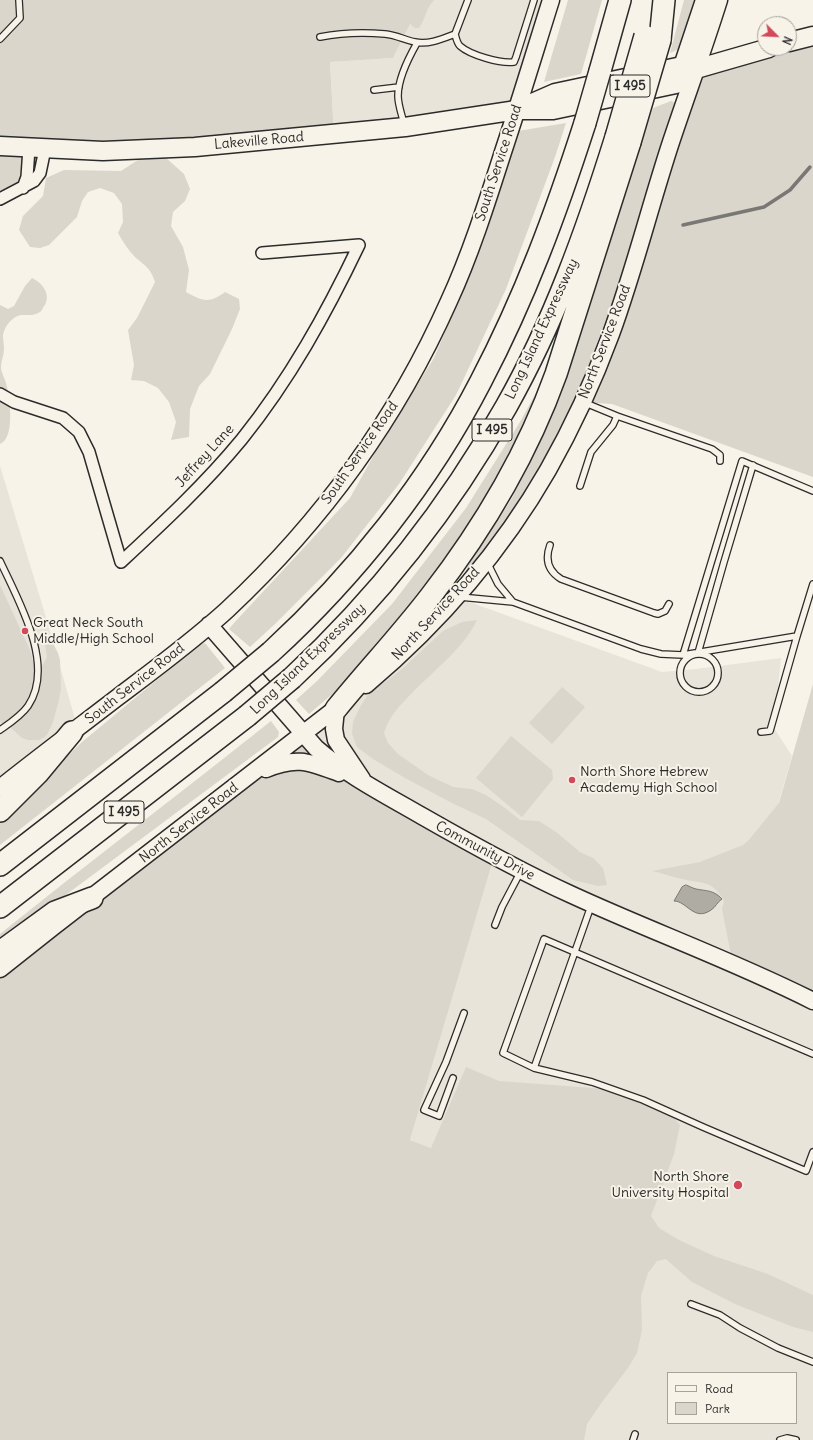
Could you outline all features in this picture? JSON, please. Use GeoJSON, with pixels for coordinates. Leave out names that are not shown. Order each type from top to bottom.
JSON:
{"type":"FeatureCollection","features":[{"type":"Feature","properties":{"kind":"highway","name":"I 495"},"geometry":{"type":"LineString","coordinates":[[0,865],[179,728],[271,652],[338,584],[392,520],[435,458],[460,418],[500,345],[533,270],[551,225],[585,123],[620,0]]}},
{"type":"Feature","properties":{"kind":"highway"},"geometry":{"type":"LineString","coordinates":[[652,38],[655,0]]}},
{"type":"Feature","properties":{"kind":"highway"},"geometry":{"type":"LineString","coordinates":[[336,709],[408,624],[441,582],[490,509],[524,448],[558,369],[664,0]]}},
{"type":"Feature","properties":{"kind":"highway","name":"Long Island Expressway"},"geometry":{"type":"LineString","coordinates":[[0,907],[247,716],[292,678],[335,636],[390,575],[440,511],[485,442],[523,375],[557,301],[623,139]]}},
{"type":"Feature","properties":{"kind":"highway"},"geometry":{"type":"LineString","coordinates":[[0,811],[38,773],[72,732]]}},
{"type":"Feature","properties":{"kind":"highway"},"geometry":{"type":"LineString","coordinates":[[0,952],[55,912],[92,898]]}},
{"type":"Feature","properties":{"kind":"main road","name":"South Service Road"},"geometry":{"type":"LineString","coordinates":[[0,788],[160,666],[209,626],[263,574],[309,524],[357,462],[381,427],[402,392],[441,319],[466,260],[485,208],[551,0]]}},
{"type":"Feature","properties":{"kind":"main road"},"geometry":{"type":"LineString","coordinates":[[689,68],[704,0]]}},
{"type":"Feature","properties":{"kind":"main road"},"geometry":{"type":"LineString","coordinates":[[689,68],[719,0]]}},
{"type":"Feature","properties":{"kind":"main road"},"geometry":{"type":"LineString","coordinates":[[797,40],[813,36]]}},
{"type":"Feature","properties":{"kind":"main road","name":"Lakeville Road"},"geometry":{"type":"LineString","coordinates":[[517,110],[555,93],[689,68],[757,51]]}},
{"type":"Feature","properties":{"kind":"main road","name":"Lakeville Road"},"geometry":{"type":"LineString","coordinates":[[0,146],[37,149],[174,149],[405,127],[517,110],[553,110],[676,84],[689,68]]}},
{"type":"Feature","properties":{"kind":"main road","name":"North Service Road"},"geometry":{"type":"LineString","coordinates":[[0,969],[303,735],[395,660],[456,597],[486,560],[522,512],[548,470],[583,402],[617,316],[671,142],[689,68]]}},
{"type":"Feature","properties":{"kind":"main road","name":"Community Drive"},"geometry":{"type":"LineString","coordinates":[[209,626],[303,735],[334,763],[365,783],[460,838],[521,871],[591,904],[757,975],[813,1001]]}},
{"type":"Feature","properties":{"kind":"main road"},"geometry":{"type":"LineString","coordinates":[[336,709],[334,729],[336,740],[365,783]]}},
{"type":"Feature","properties":{"kind":"main road"},"geometry":{"type":"LineString","coordinates":[[249,776],[280,763],[298,761],[313,763],[365,783]]}},
{"type":"Feature","properties":{"kind":"street"},"geometry":{"type":"LineString","coordinates":[[23,188],[37,149]]}},
{"type":"Feature","properties":{"kind":"street"},"geometry":{"type":"LineString","coordinates":[[0,199],[34,182],[40,174],[37,149]]}},
{"type":"Feature","properties":{"kind":"street","name":"Jeffrey Lane"},"geometry":{"type":"LineString","coordinates":[[0,394],[14,402],[58,416],[68,422],[79,432],[89,452],[120,562],[194,492],[224,460],[257,419],[285,379],[315,331],[359,245],[262,253]]}},
{"type":"Feature","properties":{"kind":"lane"},"geometry":{"type":"LineString","coordinates":[[0,39],[20,18],[19,0]]}},
{"type":"Feature","properties":{"kind":"lane"},"geometry":{"type":"LineString","coordinates":[[468,0],[455,34],[459,45],[473,53],[500,62],[508,63],[514,62],[534,0]]}},
{"type":"Feature","properties":{"kind":"lane"},"geometry":{"type":"LineString","coordinates":[[320,37],[345,34],[384,34],[417,42],[432,42],[455,34]]}},
{"type":"Feature","properties":{"kind":"lane"},"geometry":{"type":"LineString","coordinates":[[405,127],[398,97],[399,87],[417,42]]}},
{"type":"Feature","properties":{"kind":"lane"},"geometry":{"type":"LineString","coordinates":[[374,90],[399,87]]}},
{"type":"Feature","properties":{"kind":"lane"},"geometry":{"type":"LineString","coordinates":[[583,402],[617,416],[712,449],[720,455],[720,461]]}},
{"type":"Feature","properties":{"kind":"lane"},"geometry":{"type":"LineString","coordinates":[[580,486],[591,452],[612,425],[617,416]]}},
{"type":"Feature","properties":{"kind":"lane"},"geometry":{"type":"LineString","coordinates":[[682,655],[742,461],[813,491]]}},
{"type":"Feature","properties":{"kind":"lane"},"geometry":{"type":"LineString","coordinates":[[698,653],[754,466]]}},
{"type":"Feature","properties":{"kind":"lane"},"geometry":{"type":"LineString","coordinates":[[550,546],[548,565],[561,579],[658,614],[665,611],[669,604]]}},
{"type":"Feature","properties":{"kind":"lane"},"geometry":{"type":"LineString","coordinates":[[0,560],[31,634],[37,657],[38,674],[35,689],[28,705],[20,715],[0,730]]}},
{"type":"Feature","properties":{"kind":"lane"},"geometry":{"type":"LineString","coordinates":[[486,560],[498,584],[513,602]]}},
{"type":"Feature","properties":{"kind":"lane"},"geometry":{"type":"LineString","coordinates":[[761,732],[770,731],[813,584]]}},
{"type":"Feature","properties":{"kind":"lane"},"geometry":{"type":"LineString","coordinates":[[456,597],[513,602],[641,649],[661,654],[682,655],[698,653],[797,636]]}},
{"type":"Feature","properties":{"kind":"lane"},"geometry":{"type":"LineString","coordinates":[[698,653],[710,656],[714,660],[718,673],[714,685],[708,690],[702,692],[695,692],[684,686],[680,680],[679,674],[680,668],[686,657],[698,653]]}},
{"type":"Feature","properties":{"kind":"lane"},"geometry":{"type":"LineString","coordinates":[[495,925],[502,907],[521,871]]}},
{"type":"Feature","properties":{"kind":"lane"},"geometry":{"type":"LineString","coordinates":[[534,1068],[591,904]]}},
{"type":"Feature","properties":{"kind":"lane"},"geometry":{"type":"LineString","coordinates":[[813,1054],[544,939],[503,1053],[534,1068],[592,1082],[643,1100],[806,1171],[813,1152]]}},
{"type":"Feature","properties":{"kind":"lane"},"geometry":{"type":"LineString","coordinates":[[454,1078],[439,1116],[424,1110],[446,1062],[464,1013]]}},
{"type":"Feature","properties":{"kind":"lane"},"geometry":{"type":"LineString","coordinates":[[691,1304],[720,1315],[740,1328],[778,1348],[813,1362]]}},
{"type":"Feature","properties":{"kind":"lane"},"geometry":{"type":"LineString","coordinates":[[633,1440],[635,1434]]}},
{"type":"Feature","properties":{"kind":"lane"},"geometry":{"type":"LineString","coordinates":[[780,1440],[787,1438],[796,1440]]}},
{"type":"Feature","properties":{"kind":"shaded area"},"geometry":{"type":"Polygon","coordinates":[[[430,0],[548,0],[513,112],[334,136],[330,62],[393,58],[414,15],[430,0]]]}},
{"type":"Feature","properties":{"kind":"shaded area","name":"Great Neck South Middle/High School"},"geometry":{"type":"Polygon","coordinates":[[[0,466],[77,726],[0,786],[0,466]]]}},
{"type":"Feature","properties":{"kind":"shaded area"},"geometry":{"type":"Polygon","coordinates":[[[456,597],[662,672],[781,658],[774,728],[792,756],[733,964],[813,1001],[813,1440],[576,1440],[431,1148],[410,1140],[494,857],[303,735],[456,597]]]}},
{"type":"Feature","properties":{"kind":"shaded area"},"geometry":{"type":"Polygon","coordinates":[[[686,885],[696,889],[713,892],[722,899],[713,909],[700,914],[679,902],[674,901],[682,887],[686,885]]]}},
{"type":"Feature","properties":{"kind":"green space"},"geometry":{"type":"Polygon","coordinates":[[[0,0],[434,0],[431,3],[419,28],[415,28],[410,24],[393,58],[330,62],[334,136],[42,151],[39,169],[0,197],[0,0]]]}},
{"type":"Feature","properties":{"kind":"green space"},"geometry":{"type":"Polygon","coordinates":[[[568,0],[602,0],[581,74],[544,82],[568,0]]]}},
{"type":"Feature","properties":{"kind":"green space"},"geometry":{"type":"Polygon","coordinates":[[[684,0],[696,0],[679,49],[670,53],[684,0]]]}},
{"type":"Feature","properties":{"kind":"green space"},"geometry":{"type":"Polygon","coordinates":[[[813,36],[813,477],[612,404],[583,402],[696,69],[757,51],[757,56],[797,56],[797,44],[813,36]]]}},
{"type":"Feature","properties":{"kind":"green space"},"geometry":{"type":"Polygon","coordinates":[[[671,101],[676,103],[609,312],[573,405],[540,469],[477,565],[468,572],[466,570],[473,557],[511,500],[541,440],[572,361],[601,271],[633,161],[643,139],[653,108],[671,101]]]}},
{"type":"Feature","properties":{"kind":"green space"},"geometry":{"type":"Polygon","coordinates":[[[566,123],[555,157],[506,289],[456,395],[399,484],[341,558],[250,647],[229,629],[350,498],[375,453],[434,358],[484,240],[518,131],[566,123]]]}},
{"type":"Feature","properties":{"kind":"green space"},"geometry":{"type":"Polygon","coordinates":[[[147,154],[165,157],[184,174],[190,189],[185,201],[173,212],[171,226],[183,247],[189,270],[186,292],[201,299],[210,300],[225,292],[239,299],[240,309],[210,374],[199,386],[190,409],[189,437],[171,440],[176,422],[169,402],[158,388],[144,381],[131,380],[134,365],[128,330],[137,318],[155,282],[149,270],[130,252],[118,233],[123,222],[122,204],[114,193],[100,188],[88,192],[82,201],[77,217],[49,245],[40,248],[30,247],[19,230],[23,216],[43,196],[46,178],[64,170],[121,171],[147,154]]]}},
{"type":"Feature","properties":{"kind":"green space"},"geometry":{"type":"Polygon","coordinates":[[[32,278],[44,289],[47,296],[47,301],[38,313],[15,317],[7,326],[3,336],[4,351],[1,367],[8,393],[10,427],[8,435],[0,444],[0,305],[8,309],[14,306],[25,286],[32,278]]]}},
{"type":"Feature","properties":{"kind":"green space"},"geometry":{"type":"Polygon","coordinates":[[[555,358],[487,507],[365,666],[309,714],[296,700],[317,681],[392,604],[466,508],[520,422],[555,358]]]}},
{"type":"Feature","properties":{"kind":"green space"},"geometry":{"type":"Polygon","coordinates":[[[0,585],[30,650],[33,661],[43,665],[47,657],[45,628],[60,660],[61,688],[59,700],[53,722],[48,733],[45,737],[39,740],[28,740],[22,738],[10,727],[0,722],[0,585]]]}},
{"type":"Feature","properties":{"kind":"green space"},"geometry":{"type":"Polygon","coordinates":[[[477,620],[464,640],[448,659],[395,711],[384,733],[388,743],[398,754],[428,775],[453,787],[472,789],[486,795],[520,820],[539,821],[556,832],[580,852],[593,858],[603,868],[607,885],[598,886],[573,880],[486,819],[405,778],[373,759],[357,747],[352,734],[353,722],[367,696],[402,669],[443,631],[462,622],[477,620]]]}},
{"type":"Feature","properties":{"kind":"green space"},"geometry":{"type":"Polygon","coordinates":[[[205,643],[225,668],[0,845],[0,821],[8,813],[82,742],[199,645],[205,643]]]}},
{"type":"Feature","properties":{"kind":"green space"},"geometry":{"type":"Polygon","coordinates":[[[813,684],[813,1001],[733,965],[722,909],[724,901],[715,889],[706,884],[652,871],[700,862],[743,845],[748,841],[779,803],[813,684]]]}},
{"type":"Feature","properties":{"kind":"green space"},"geometry":{"type":"Polygon","coordinates":[[[562,687],[585,707],[552,744],[529,723],[562,687]]]}},
{"type":"Feature","properties":{"kind":"green space"},"geometry":{"type":"Polygon","coordinates":[[[271,721],[279,732],[278,737],[0,944],[0,934],[271,721]]]}},
{"type":"Feature","properties":{"kind":"green space"},"geometry":{"type":"Polygon","coordinates":[[[303,735],[494,857],[410,1140],[431,1148],[466,1067],[499,1081],[606,1089],[652,1106],[673,1117],[680,1125],[674,1154],[651,1216],[659,1228],[679,1240],[714,1256],[768,1274],[813,1295],[813,1332],[793,1327],[735,1304],[692,1282],[666,1259],[657,1261],[648,1273],[641,1296],[642,1330],[637,1353],[628,1368],[587,1424],[584,1440],[0,1440],[0,969],[303,735]]]}},
{"type":"Feature","properties":{"kind":"green space"},"geometry":{"type":"Polygon","coordinates":[[[511,736],[552,770],[553,779],[522,817],[476,778],[511,736]]]}},
{"type":"Feature","properties":{"kind":"waterway"},"geometry":{"type":"LineString","coordinates":[[683,225],[764,207],[790,190],[810,167]]}},
{"type":"Feature","properties":{"kind":"place","name":"Great Neck South Middle/High School"},"geometry":{"type":"Point","coordinates":[25,631]}},
{"type":"Feature","properties":{"kind":"place","name":"North Shore Hebrew Academy High School"},"geometry":{"type":"Point","coordinates":[572,780]}},
{"type":"Feature","properties":{"kind":"place","name":"North Shore University Hospital"},"geometry":{"type":"Point","coordinates":[738,1185]}}]}
